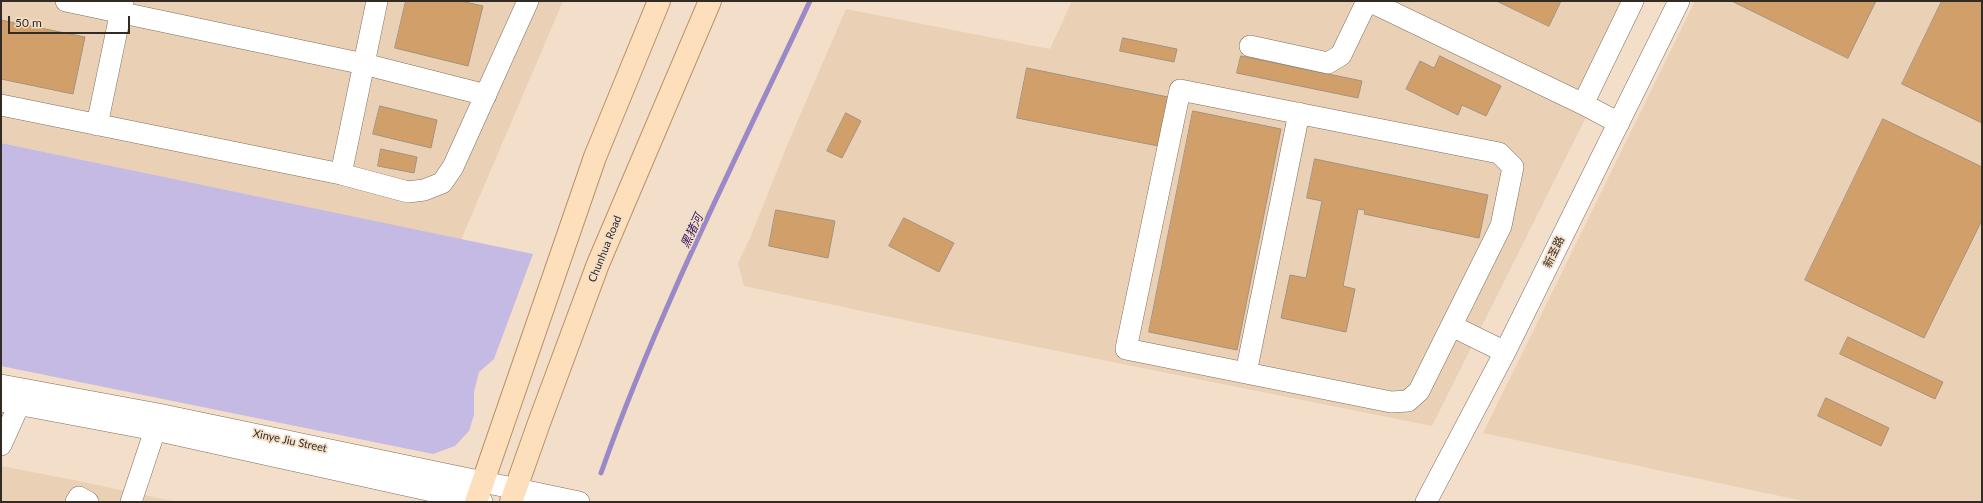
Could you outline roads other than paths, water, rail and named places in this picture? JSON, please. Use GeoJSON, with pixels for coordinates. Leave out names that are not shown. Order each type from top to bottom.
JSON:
{"type":"FeatureCollection","features":[{"type":"Feature","properties":{"kind":"main road"},"geometry":{"type":"LineString","coordinates":[[479,496],[595,157],[659,1]]}},
{"type":"Feature","properties":{"kind":"main road","name":"Chunhua Road"},"geometry":{"type":"LineString","coordinates":[[514,495],[598,264],[710,1]]}},
{"type":"Feature","properties":{"kind":"street"},"geometry":{"type":"LineString","coordinates":[[66,1],[122,6],[486,95]]}},
{"type":"Feature","properties":{"kind":"street"},"geometry":{"type":"LineString","coordinates":[[341,174],[377,1]]}},
{"type":"Feature","properties":{"kind":"street"},"geometry":{"type":"LineString","coordinates":[[1,105],[341,174],[408,192],[424,190],[442,183],[453,167],[528,1]]}},
{"type":"Feature","properties":{"kind":"street"},"geometry":{"type":"LineString","coordinates":[[1250,46],[1328,63],[1341,55],[1368,1],[1583,104],[1613,120]]}},
{"type":"Feature","properties":{"kind":"street"},"geometry":{"type":"LineString","coordinates":[[1583,104],[1633,1]]}},
{"type":"Feature","properties":{"kind":"street","name":"新圣路"},"geometry":{"type":"LineString","coordinates":[[1613,120],[1664,1]]}},
{"type":"Feature","properties":{"kind":"street","name":"新圣路"},"geometry":{"type":"LineString","coordinates":[[1426,502],[1499,349],[1613,120],[1679,1]]}},
{"type":"Feature","properties":{"kind":"street"},"geometry":{"type":"LineString","coordinates":[[97,125],[122,6]]}},
{"type":"Feature","properties":{"kind":"street"},"geometry":{"type":"LineString","coordinates":[[1180,90],[1299,113],[1499,153],[1513,167],[1501,226],[1419,391],[1408,401],[1391,402],[1126,349],[1180,90]]}},
{"type":"Feature","properties":{"kind":"street"},"geometry":{"type":"LineString","coordinates":[[1246,373],[1299,113]]}},
{"type":"Feature","properties":{"kind":"street"},"geometry":{"type":"LineString","coordinates":[[1452,326],[1499,349]]}},
{"type":"Feature","properties":{"kind":"street","name":"新圣路"},"geometry":{"type":"LineString","coordinates":[[1412,502],[1499,349]]}},
{"type":"Feature","properties":{"kind":"street","name":"Xinye Jiu Street"},"geometry":{"type":"LineString","coordinates":[[1,385],[14,398],[157,422],[479,496],[514,495],[579,502]]}},
{"type":"Feature","properties":{"kind":"street"},"geometry":{"type":"LineString","coordinates":[[1,445],[14,398]]}},
{"type":"Feature","properties":{"kind":"street"},"geometry":{"type":"LineString","coordinates":[[131,502],[157,422]]}},
{"type":"Feature","properties":{"kind":"street"},"geometry":{"type":"LineString","coordinates":[[76,502],[79,497],[88,502]]}},
{"type":"Feature","properties":{"kind":"waterway","name":"黑猪河"},"geometry":{"type":"LineString","coordinates":[[601,473],[647,353],[673,294],[810,1]]}}]}
